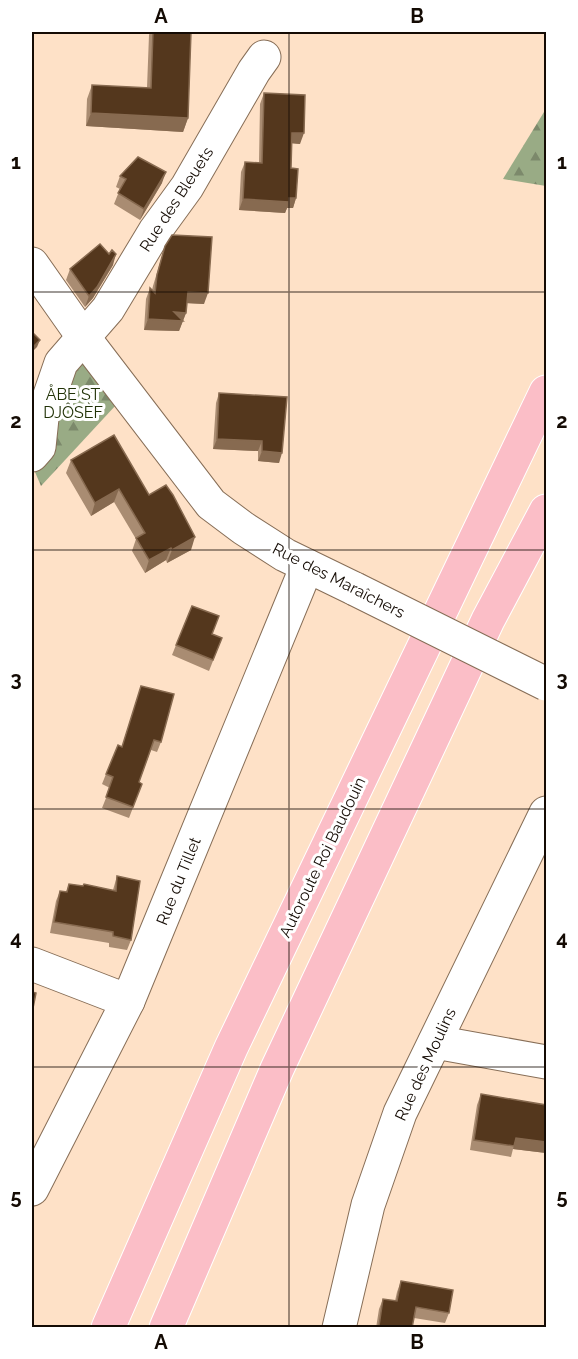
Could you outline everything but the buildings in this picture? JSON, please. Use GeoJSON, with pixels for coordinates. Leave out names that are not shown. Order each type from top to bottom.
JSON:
{"type":"FeatureCollection","features":[{"type":"Feature","properties":{"kind":"highway","name":"Autoroute Roi Baudouin"},"geometry":{"type":"LineString","coordinates":[[108,1328],[231,1048],[546,393]]}},
{"type":"Feature","properties":{"kind":"highway"},"geometry":{"type":"LineString","coordinates":[[166,1328],[282,1058],[488,620],[546,512]]}},
{"type":"Feature","properties":{"kind":"street","name":"Rue des Bleuets"},"geometry":{"type":"LineString","coordinates":[[32,455],[39,447],[42,418],[61,363],[108,309],[155,231],[187,187],[264,57]]}},
{"type":"Feature","properties":{"kind":"street","name":"Rue des Maraîchers"},"geometry":{"type":"LineString","coordinates":[[32,264],[84,338],[211,504],[285,555],[546,684]]}},
{"type":"Feature","properties":{"kind":"street","name":"Rue du Tillet"},"geometry":{"type":"LineString","coordinates":[[32,1189],[128,1001],[307,566]]}},
{"type":"Feature","properties":{"kind":"street","name":"Rue des Moulins"},"geometry":{"type":"LineString","coordinates":[[339,1328],[368,1205],[400,1113],[546,813]]}},
{"type":"Feature","properties":{"kind":"street"},"geometry":{"type":"LineString","coordinates":[[32,964],[128,1001]]}},
{"type":"Feature","properties":{"kind":"street"},"geometry":{"type":"LineString","coordinates":[[435,1042],[546,1062]]}},
{"type":"Feature","properties":{"kind":"green space"},"geometry":{"type":"Polygon","coordinates":[[[544,112],[546,113],[546,186],[503,179],[544,112]]]}},
{"type":"Feature","properties":{"kind":"green space","name":"ÅBE ST DJÔSÈF"},"geometry":{"type":"Polygon","coordinates":[[[75,346],[116,405],[41,486],[32,465],[75,346]]]}}]}
